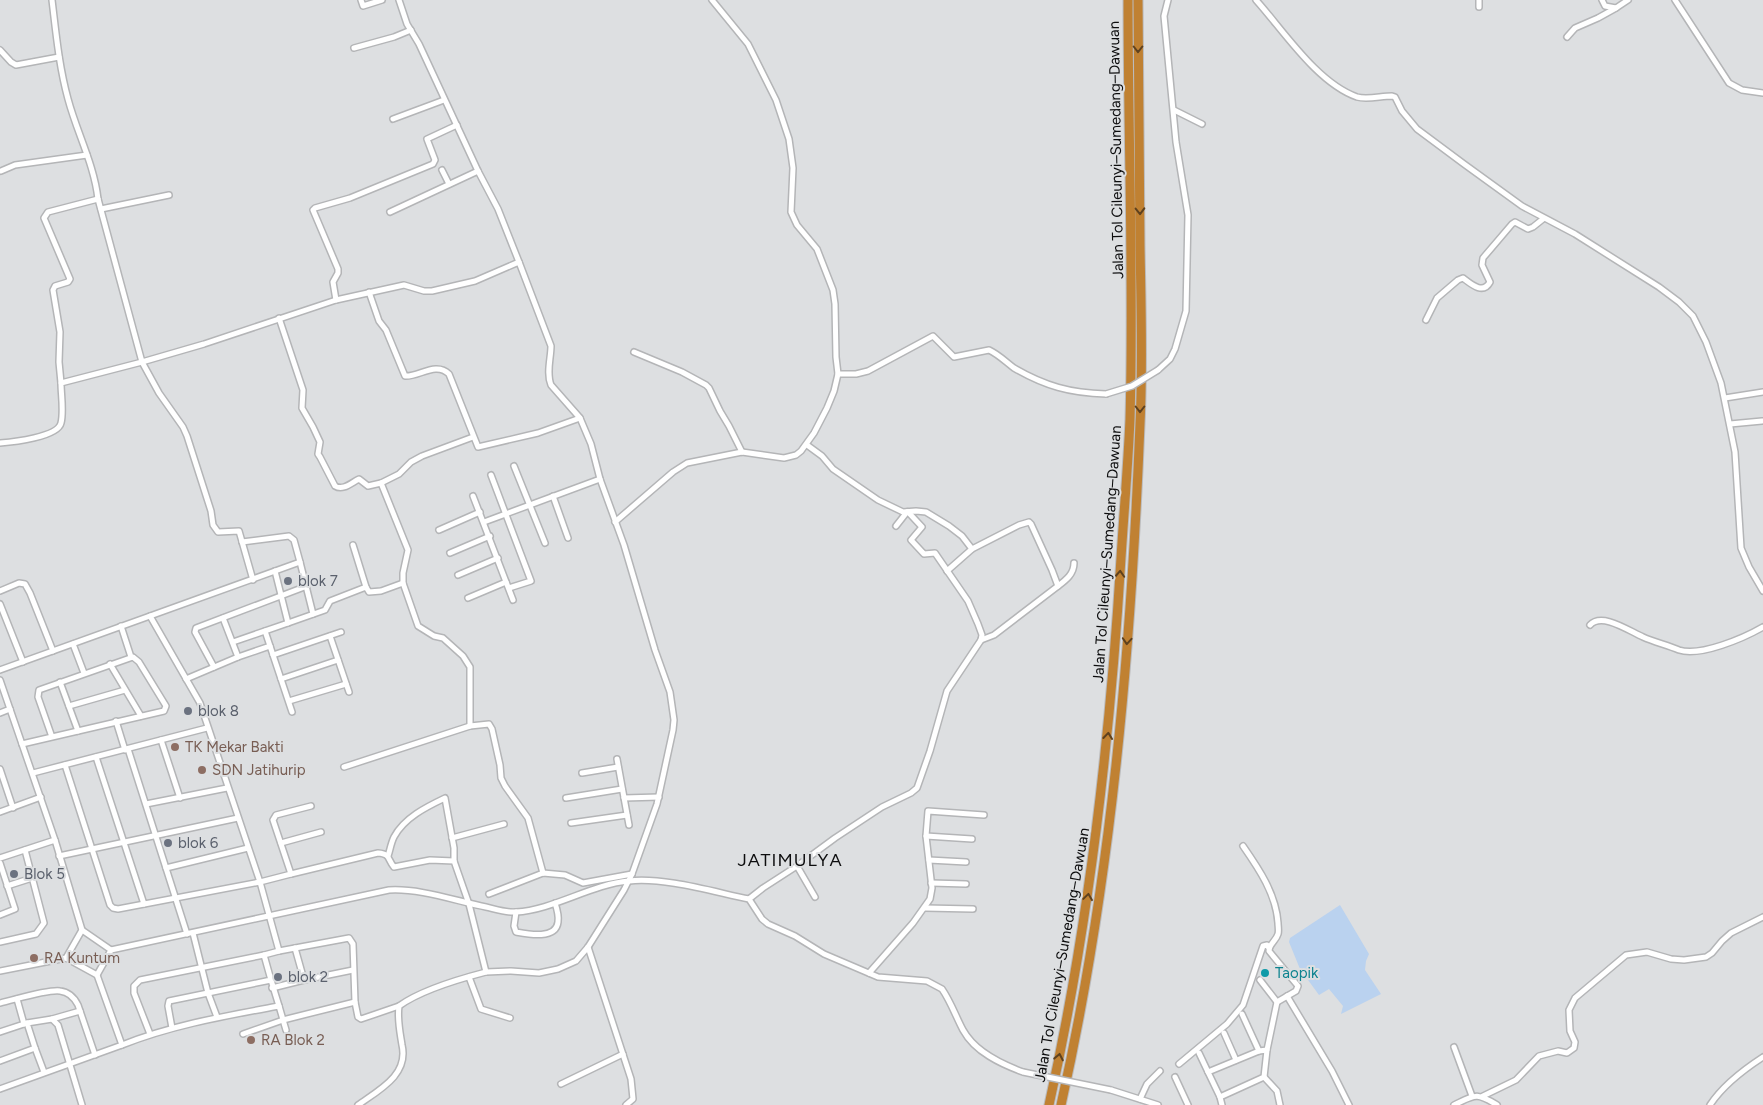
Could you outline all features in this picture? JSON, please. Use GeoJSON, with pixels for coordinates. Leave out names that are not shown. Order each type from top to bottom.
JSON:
{"type":"FeatureCollection","features":[{"type":"Feature","properties":{"kind":"highway","name":"Jalan Tol Cileunyi–Sumedang–Dawuan"},"geometry":{"type":"LineString","coordinates":[[1049,1105],[1085,914],[1096,843],[1114,674],[1130,412],[1132,315],[1128,0]]}},
{"type":"Feature","properties":{"kind":"highway","name":"Jalan Tol Cileunyi–Sumedang–Dawuan"},"geometry":{"type":"LineString","coordinates":[[1061,1105],[1080,1012],[1106,845],[1116,766],[1130,601],[1140,423],[1141,314],[1138,0]]}},
{"type":"Feature","properties":{"kind":"street"},"geometry":{"type":"LineString","coordinates":[[52,0],[58,57],[68,98],[96,182],[98,198],[142,362],[159,393],[183,427],[187,436],[215,529],[218,532],[239,531],[253,580]]}},
{"type":"Feature","properties":{"kind":"street"},"geometry":{"type":"LineString","coordinates":[[360,0],[362,6],[382,0]]}},
{"type":"Feature","properties":{"kind":"street"},"geometry":{"type":"LineString","coordinates":[[150,1034],[134,992],[136,983],[140,980],[349,938],[352,944],[355,1002],[357,1015],[361,1019],[399,1006],[432,990],[486,972],[539,973],[558,969],[576,961],[588,947],[629,881],[659,798],[673,730],[672,700],[600,479],[591,444],[580,418],[548,378],[551,346],[519,262],[498,209],[444,100],[419,44],[410,30],[401,10],[399,0]]}},
{"type":"Feature","properties":{"kind":"street"},"geometry":{"type":"LineString","coordinates":[[615,522],[682,465],[695,460],[742,452],[784,458],[796,455],[807,445],[814,433],[834,390],[838,374],[833,290],[817,249],[796,225],[791,212],[793,168],[789,138],[776,100],[757,59],[742,35],[712,0]]}},
{"type":"Feature","properties":{"kind":"street"},"geometry":{"type":"LineString","coordinates":[[838,374],[856,374],[868,371],[933,336],[954,357],[989,350],[1032,379],[1050,386],[1083,393],[1106,394],[1132,386],[1158,370],[1170,359],[1186,311],[1188,214],[1176,142],[1164,16],[1168,0]]}},
{"type":"Feature","properties":{"kind":"street"},"geometry":{"type":"LineString","coordinates":[[1256,0],[1298,51],[1338,86],[1359,97],[1395,98],[1402,111],[1417,129],[1522,206],[1543,219],[1582,238],[1659,286],[1688,311],[1697,323],[1706,342],[1721,383],[1735,452],[1741,548],[1749,567],[1763,591]]}},
{"type":"Feature","properties":{"kind":"street"},"geometry":{"type":"LineString","coordinates":[[1479,0],[1479,6]]}},
{"type":"Feature","properties":{"kind":"street"},"geometry":{"type":"LineString","coordinates":[[1602,0],[1606,6],[1616,8]]}},
{"type":"Feature","properties":{"kind":"street"},"geometry":{"type":"LineString","coordinates":[[1567,37],[1575,28],[1598,18],[1628,0]]}},
{"type":"Feature","properties":{"kind":"street"},"geometry":{"type":"LineString","coordinates":[[1675,0],[1729,83],[1736,89],[1763,94]]}},
{"type":"Feature","properties":{"kind":"street"},"geometry":{"type":"LineString","coordinates":[[354,48],[394,37],[410,30]]}},
{"type":"Feature","properties":{"kind":"street"},"geometry":{"type":"LineString","coordinates":[[0,50],[10,62],[16,65],[58,57]]}},
{"type":"Feature","properties":{"kind":"street"},"geometry":{"type":"LineString","coordinates":[[393,119],[444,100]]}},
{"type":"Feature","properties":{"kind":"street"},"geometry":{"type":"LineString","coordinates":[[1174,110],[1202,124]]}},
{"type":"Feature","properties":{"kind":"street"},"geometry":{"type":"LineString","coordinates":[[336,300],[332,282],[338,273],[338,269],[313,210],[350,198],[433,164],[435,160],[427,139],[457,125]]}},
{"type":"Feature","properties":{"kind":"street"},"geometry":{"type":"LineString","coordinates":[[1,171],[16,166],[87,154]]}},
{"type":"Feature","properties":{"kind":"street"},"geometry":{"type":"LineString","coordinates":[[442,170],[450,184]]}},
{"type":"Feature","properties":{"kind":"street"},"geometry":{"type":"LineString","coordinates":[[390,212],[478,171]]}},
{"type":"Feature","properties":{"kind":"street"},"geometry":{"type":"LineString","coordinates":[[101,209],[169,195]]}},
{"type":"Feature","properties":{"kind":"street"},"geometry":{"type":"LineString","coordinates":[[0,443],[41,436],[58,428],[61,422],[60,332],[53,290],[55,286],[68,282],[70,279],[44,218],[48,212],[98,198]]}},
{"type":"Feature","properties":{"kind":"street"},"geometry":{"type":"LineString","coordinates":[[1426,320],[1437,298],[1458,280],[1463,278],[1475,288],[1488,285],[1490,282],[1482,265],[1483,258],[1512,224],[1515,222],[1528,228],[1533,227],[1543,219]]}},
{"type":"Feature","properties":{"kind":"street"},"geometry":{"type":"LineString","coordinates":[[61,383],[142,362],[336,300],[404,285],[424,291],[432,291],[475,281],[519,262]]}},
{"type":"Feature","properties":{"kind":"street"},"geometry":{"type":"LineString","coordinates":[[369,292],[379,321],[386,330],[405,376],[438,369],[446,371],[449,374],[476,445],[480,447],[538,434],[580,418]]}},
{"type":"Feature","properties":{"kind":"street"},"geometry":{"type":"LineString","coordinates":[[279,318],[303,390],[302,408],[320,442],[318,454],[335,486],[338,488],[343,488],[359,479],[368,486],[381,483],[399,474],[411,462],[422,456],[473,437]]}},
{"type":"Feature","properties":{"kind":"street"},"geometry":{"type":"LineString","coordinates":[[634,352],[682,372],[706,385],[742,452]]}},
{"type":"Feature","properties":{"kind":"street"},"geometry":{"type":"LineString","coordinates":[[1725,398],[1763,392]]}},
{"type":"Feature","properties":{"kind":"street"},"geometry":{"type":"LineString","coordinates":[[1730,424],[1762,421]]}},
{"type":"Feature","properties":{"kind":"street"},"geometry":{"type":"LineString","coordinates":[[807,445],[818,452],[833,469],[878,500],[903,512],[921,511],[932,515],[962,536],[972,549]]}},
{"type":"Feature","properties":{"kind":"street"},"geometry":{"type":"LineString","coordinates":[[514,466],[545,543]]}},
{"type":"Feature","properties":{"kind":"street"},"geometry":{"type":"LineString","coordinates":[[468,598],[508,585],[531,581],[492,475]]}},
{"type":"Feature","properties":{"kind":"street"},"geometry":{"type":"LineString","coordinates":[[484,522],[600,479]]}},
{"type":"Feature","properties":{"kind":"street"},"geometry":{"type":"LineString","coordinates":[[381,483],[408,550],[403,572],[404,583],[418,626],[434,636],[443,638],[466,660],[470,667],[470,726]]}},
{"type":"Feature","properties":{"kind":"street"},"geometry":{"type":"LineString","coordinates":[[474,496],[513,600]]}},
{"type":"Feature","properties":{"kind":"street"},"geometry":{"type":"LineString","coordinates":[[553,496],[568,538]]}},
{"type":"Feature","properties":{"kind":"street"},"geometry":{"type":"LineString","coordinates":[[439,530],[480,512]]}},
{"type":"Feature","properties":{"kind":"street"},"geometry":{"type":"LineString","coordinates":[[896,526],[908,512]]}},
{"type":"Feature","properties":{"kind":"street"},"geometry":{"type":"LineString","coordinates":[[749,899],[835,838],[882,807],[911,793],[917,788],[947,691],[981,640],[982,635],[968,601],[947,571],[935,554],[924,554],[911,540],[922,527],[908,512]]}},
{"type":"Feature","properties":{"kind":"street"},"geometry":{"type":"LineString","coordinates":[[947,571],[972,549],[1019,525],[1029,522],[1058,586]]}},
{"type":"Feature","properties":{"kind":"street"},"geometry":{"type":"LineString","coordinates":[[242,542],[288,536],[292,538],[314,614]]}},
{"type":"Feature","properties":{"kind":"street"},"geometry":{"type":"LineString","coordinates":[[450,553],[490,536]]}},
{"type":"Feature","properties":{"kind":"street"},"geometry":{"type":"LineString","coordinates":[[352,545],[366,587],[371,593],[404,583]]}},
{"type":"Feature","properties":{"kind":"street"},"geometry":{"type":"LineString","coordinates":[[458,574],[498,558]]}},
{"type":"Feature","properties":{"kind":"street"},"geometry":{"type":"LineString","coordinates":[[0,670],[300,562]]}},
{"type":"Feature","properties":{"kind":"street"},"geometry":{"type":"LineString","coordinates":[[981,640],[994,635],[1058,586],[1070,576],[1074,563]]}},
{"type":"Feature","properties":{"kind":"street"},"geometry":{"type":"LineString","coordinates":[[275,571],[288,623]]}},
{"type":"Feature","properties":{"kind":"street"},"geometry":{"type":"LineString","coordinates":[[0,591],[19,583],[25,584],[53,651]]}},
{"type":"Feature","properties":{"kind":"street"},"geometry":{"type":"LineString","coordinates":[[214,667],[194,630],[196,628],[307,586]]}},
{"type":"Feature","properties":{"kind":"street"},"geometry":{"type":"LineString","coordinates":[[233,642],[325,610],[332,599],[366,587]]}},
{"type":"Feature","properties":{"kind":"street"},"geometry":{"type":"LineString","coordinates":[[0,604],[3,620],[23,662]]}},
{"type":"Feature","properties":{"kind":"street"},"geometry":{"type":"LineString","coordinates":[[150,616],[200,703],[260,882],[280,951]]}},
{"type":"Feature","properties":{"kind":"street"},"geometry":{"type":"LineString","coordinates":[[223,618],[238,657]]}},
{"type":"Feature","properties":{"kind":"street"},"geometry":{"type":"LineString","coordinates":[[1590,626],[1596,622],[1616,623],[1644,638],[1686,651],[1718,646],[1763,627]]}},
{"type":"Feature","properties":{"kind":"street"},"geometry":{"type":"LineString","coordinates":[[121,626],[131,657]]}},
{"type":"Feature","properties":{"kind":"street"},"geometry":{"type":"LineString","coordinates":[[265,631],[292,712]]}},
{"type":"Feature","properties":{"kind":"street"},"geometry":{"type":"LineString","coordinates":[[273,655],[341,632]]}},
{"type":"Feature","properties":{"kind":"street"},"geometry":{"type":"LineString","coordinates":[[330,636],[349,692]]}},
{"type":"Feature","properties":{"kind":"street"},"geometry":{"type":"LineString","coordinates":[[73,644],[84,673]]}},
{"type":"Feature","properties":{"kind":"street"},"geometry":{"type":"LineString","coordinates":[[186,679],[270,646]]}},
{"type":"Feature","properties":{"kind":"street"},"geometry":{"type":"LineString","coordinates":[[22,744],[164,711],[166,706],[139,662],[136,658],[131,657],[39,690],[38,693],[52,737]]}},
{"type":"Feature","properties":{"kind":"street"},"geometry":{"type":"LineString","coordinates":[[281,679],[338,660]]}},
{"type":"Feature","properties":{"kind":"street"},"geometry":{"type":"LineString","coordinates":[[110,664],[141,716]]}},
{"type":"Feature","properties":{"kind":"street"},"geometry":{"type":"LineString","coordinates":[[0,680],[1,688],[33,773],[55,840],[82,930],[111,950],[396,890],[516,912],[555,903],[571,896],[629,881],[659,881],[749,899],[762,919],[768,924],[795,936],[824,954],[878,977],[927,981],[942,989],[964,1032],[990,1057],[1005,1066],[1023,1072],[1111,1090],[1158,1105]]}},
{"type":"Feature","properties":{"kind":"street"},"geometry":{"type":"LineString","coordinates":[[60,682],[78,731]]}},
{"type":"Feature","properties":{"kind":"street"},"geometry":{"type":"LineString","coordinates":[[288,701],[346,684]]}},
{"type":"Feature","properties":{"kind":"street"},"geometry":{"type":"LineString","coordinates":[[69,706],[125,690]]}},
{"type":"Feature","properties":{"kind":"street"},"geometry":{"type":"LineString","coordinates":[[0,713],[10,709]]}},
{"type":"Feature","properties":{"kind":"street"},"geometry":{"type":"LineString","coordinates":[[116,721],[146,804],[176,898],[202,968],[208,993],[217,1017]]}},
{"type":"Feature","properties":{"kind":"street"},"geometry":{"type":"LineString","coordinates":[[344,767],[470,726],[488,724],[492,729],[501,778],[528,818],[544,873]]}},
{"type":"Feature","properties":{"kind":"street"},"geometry":{"type":"LineString","coordinates":[[33,773],[207,728]]}},
{"type":"Feature","properties":{"kind":"street"},"geometry":{"type":"LineString","coordinates":[[161,740],[180,798]]}},
{"type":"Feature","properties":{"kind":"street"},"geometry":{"type":"LineString","coordinates":[[96,757],[144,904]]}},
{"type":"Feature","properties":{"kind":"street"},"geometry":{"type":"LineString","coordinates":[[617,759],[629,825]]}},
{"type":"Feature","properties":{"kind":"street"},"geometry":{"type":"LineString","coordinates":[[65,765],[110,905],[118,909],[260,882],[378,853],[388,856],[394,867],[430,860],[454,861]]}},
{"type":"Feature","properties":{"kind":"street"},"geometry":{"type":"LineString","coordinates":[[582,773],[618,767]]}},
{"type":"Feature","properties":{"kind":"street"},"geometry":{"type":"LineString","coordinates":[[0,770],[13,808]]}},
{"type":"Feature","properties":{"kind":"street"},"geometry":{"type":"LineString","coordinates":[[146,804],[227,788]]}},
{"type":"Feature","properties":{"kind":"street"},"geometry":{"type":"LineString","coordinates":[[566,798],[622,789]]}},
{"type":"Feature","properties":{"kind":"street"},"geometry":{"type":"LineString","coordinates":[[0,812],[40,798]]}},
{"type":"Feature","properties":{"kind":"street"},"geometry":{"type":"LineString","coordinates":[[388,856],[394,837],[402,826],[420,811],[444,798],[454,848],[454,861],[470,904],[486,972]]}},
{"type":"Feature","properties":{"kind":"street"},"geometry":{"type":"LineString","coordinates":[[624,798],[659,798]]}},
{"type":"Feature","properties":{"kind":"street"},"geometry":{"type":"LineString","coordinates":[[291,874],[273,820],[276,815],[311,806]]}},
{"type":"Feature","properties":{"kind":"street"},"geometry":{"type":"LineString","coordinates":[[869,973],[914,923],[930,899],[931,883],[926,836],[928,811],[984,815]]}},
{"type":"Feature","properties":{"kind":"street"},"geometry":{"type":"LineString","coordinates":[[571,823],[627,815]]}},
{"type":"Feature","properties":{"kind":"street"},"geometry":{"type":"LineString","coordinates":[[59,856],[238,818]]}},
{"type":"Feature","properties":{"kind":"street"},"geometry":{"type":"LineString","coordinates":[[452,838],[504,824]]}},
{"type":"Feature","properties":{"kind":"street"},"geometry":{"type":"LineString","coordinates":[[281,843],[321,832]]}},
{"type":"Feature","properties":{"kind":"street"},"geometry":{"type":"LineString","coordinates":[[926,836],[972,839]]}},
{"type":"Feature","properties":{"kind":"street"},"geometry":{"type":"LineString","coordinates":[[0,858],[55,840]]}},
{"type":"Feature","properties":{"kind":"street"},"geometry":{"type":"LineString","coordinates":[[1243,846],[1255,862],[1275,903],[1278,934],[1269,948]]}},
{"type":"Feature","properties":{"kind":"street"},"geometry":{"type":"LineString","coordinates":[[166,868],[248,848]]}},
{"type":"Feature","properties":{"kind":"street"},"geometry":{"type":"LineString","coordinates":[[0,942],[36,934],[42,927],[44,918],[25,850]]}},
{"type":"Feature","properties":{"kind":"street"},"geometry":{"type":"LineString","coordinates":[[929,860],[966,862]]}},
{"type":"Feature","properties":{"kind":"street"},"geometry":{"type":"LineString","coordinates":[[0,863],[15,910],[0,914]]}},
{"type":"Feature","properties":{"kind":"street"},"geometry":{"type":"LineString","coordinates":[[797,866],[815,896]]}},
{"type":"Feature","properties":{"kind":"street"},"geometry":{"type":"LineString","coordinates":[[488,894],[544,873],[565,875],[583,883],[632,874]]}},
{"type":"Feature","properties":{"kind":"street"},"geometry":{"type":"LineString","coordinates":[[8,886],[32,878]]}},
{"type":"Feature","properties":{"kind":"street"},"geometry":{"type":"LineString","coordinates":[[931,883],[966,884]]}},
{"type":"Feature","properties":{"kind":"street"},"geometry":{"type":"LineString","coordinates":[[516,912],[514,926],[516,932],[543,934],[555,930],[558,926],[559,920],[555,903]]}},
{"type":"Feature","properties":{"kind":"street"},"geometry":{"type":"LineString","coordinates":[[925,908],[973,908]]}},
{"type":"Feature","properties":{"kind":"street"},"geometry":{"type":"LineString","coordinates":[[1454,1105],[1472,1096],[1483,1096],[1516,1080],[1539,1056],[1558,1051],[1568,1053],[1574,1048],[1575,1042],[1570,1031],[1569,1010],[1575,998],[1626,954],[1647,952],[1672,959],[1684,960],[1706,957],[1731,933],[1763,917]]}},
{"type":"Feature","properties":{"kind":"street"},"geometry":{"type":"LineString","coordinates":[[66,958],[82,930]]}},
{"type":"Feature","properties":{"kind":"street"},"geometry":{"type":"LineString","coordinates":[[1180,1064],[1228,1024],[1243,1005],[1258,965],[1261,949],[1267,945],[1273,956],[1298,986],[1298,988],[1276,1002]]}},
{"type":"Feature","properties":{"kind":"street"},"geometry":{"type":"LineString","coordinates":[[588,947],[631,1079],[633,1099],[626,1105]]}},
{"type":"Feature","properties":{"kind":"street"},"geometry":{"type":"LineString","coordinates":[[296,948],[304,980]]}},
{"type":"Feature","properties":{"kind":"street"},"geometry":{"type":"LineString","coordinates":[[97,975],[111,950]]}},
{"type":"Feature","properties":{"kind":"street"},"geometry":{"type":"LineString","coordinates":[[264,955],[272,988],[286,1030]]}},
{"type":"Feature","properties":{"kind":"street"},"geometry":{"type":"LineString","coordinates":[[0,971],[66,958],[97,975],[122,1045]]}},
{"type":"Feature","properties":{"kind":"street"},"geometry":{"type":"LineString","coordinates":[[272,988],[353,970]]}},
{"type":"Feature","properties":{"kind":"street"},"geometry":{"type":"LineString","coordinates":[[469,977],[481,1009],[510,1018]]}},
{"type":"Feature","properties":{"kind":"street"},"geometry":{"type":"LineString","coordinates":[[172,1028],[168,1006],[169,1001],[270,980]]}},
{"type":"Feature","properties":{"kind":"street"},"geometry":{"type":"LineString","coordinates":[[1260,980],[1276,1002],[1264,1076],[1277,1091],[1279,1103],[1272,1105]]}},
{"type":"Feature","properties":{"kind":"street"},"geometry":{"type":"LineString","coordinates":[[0,1003],[59,991],[66,993],[75,998],[95,1055]]}},
{"type":"Feature","properties":{"kind":"street"},"geometry":{"type":"LineString","coordinates":[[1287,996],[1332,1072],[1349,1105]]}},
{"type":"Feature","properties":{"kind":"street"},"geometry":{"type":"LineString","coordinates":[[17,999],[44,1072]]}},
{"type":"Feature","properties":{"kind":"street"},"geometry":{"type":"LineString","coordinates":[[243,1034],[283,1020],[355,1002]]}},
{"type":"Feature","properties":{"kind":"street"},"geometry":{"type":"LineString","coordinates":[[0,1089],[150,1034],[217,1017],[279,1006]]}},
{"type":"Feature","properties":{"kind":"street"},"geometry":{"type":"LineString","coordinates":[[358,1105],[393,1078],[401,1068],[404,1060],[398,1024],[399,1006]]}},
{"type":"Feature","properties":{"kind":"street"},"geometry":{"type":"LineString","coordinates":[[0,1032],[80,1011]]}},
{"type":"Feature","properties":{"kind":"street"},"geometry":{"type":"LineString","coordinates":[[1242,1014],[1259,1051]]}},
{"type":"Feature","properties":{"kind":"street"},"geometry":{"type":"LineString","coordinates":[[52,1019],[58,1025],[82,1105]]}},
{"type":"Feature","properties":{"kind":"street"},"geometry":{"type":"LineString","coordinates":[[1224,1033],[1236,1060]]}},
{"type":"Feature","properties":{"kind":"street"},"geometry":{"type":"LineString","coordinates":[[1454,1047],[1472,1096]]}},
{"type":"Feature","properties":{"kind":"street"},"geometry":{"type":"LineString","coordinates":[[0,1061],[35,1048]]}},
{"type":"Feature","properties":{"kind":"street"},"geometry":{"type":"LineString","coordinates":[[1208,1072],[1259,1051],[1267,1050]]}},
{"type":"Feature","properties":{"kind":"street"},"geometry":{"type":"LineString","coordinates":[[1198,1053],[1220,1097],[1222,1105]]}},
{"type":"Feature","properties":{"kind":"street"},"geometry":{"type":"LineString","coordinates":[[561,1084],[623,1054]]}},
{"type":"Feature","properties":{"kind":"street"},"geometry":{"type":"LineString","coordinates":[[1710,1105],[1714,1098],[1742,1070],[1763,1057]]}},
{"type":"Feature","properties":{"kind":"street"},"geometry":{"type":"LineString","coordinates":[[1140,1099],[1147,1084],[1160,1071]]}},
{"type":"Feature","properties":{"kind":"street"},"geometry":{"type":"LineString","coordinates":[[1220,1097],[1264,1076]]}},
{"type":"Feature","properties":{"kind":"street"},"geometry":{"type":"LineString","coordinates":[[1175,1077],[1188,1105]]}},
{"type":"Feature","properties":{"kind":"street"},"geometry":{"type":"LineString","coordinates":[[1483,1096],[1497,1105]]}},
{"type":"Feature","properties":{"kind":"shaded area"},"geometry":{"type":"Polygon","coordinates":[[[1340,905],[1369,954],[1365,970],[1381,994],[1341,1014],[1343,1006],[1329,989],[1319,995],[1300,969],[1289,942],[1290,938],[1340,905]]]}},
{"type":"Feature","properties":{"kind":"place","name":"blok 7"},"geometry":{"type":"Point","coordinates":[288,581]}},
{"type":"Feature","properties":{"kind":"place","name":"blok 8"},"geometry":{"type":"Point","coordinates":[188,711]}},
{"type":"Feature","properties":{"kind":"place","name":"TK Mekar Bakti"},"geometry":{"type":"Point","coordinates":[175,747]}},
{"type":"Feature","properties":{"kind":"place","name":"SDN Jatihurip"},"geometry":{"type":"Point","coordinates":[202,770]}},
{"type":"Feature","properties":{"kind":"place","name":"blok 6"},"geometry":{"type":"Point","coordinates":[168,843]}},
{"type":"Feature","properties":{"kind":"place","name":"Blok 5"},"geometry":{"type":"Point","coordinates":[14,874]}},
{"type":"Feature","properties":{"kind":"place","name":"RA Kuntum"},"geometry":{"type":"Point","coordinates":[34,958]}},
{"type":"Feature","properties":{"kind":"place","name":"Taopik"},"geometry":{"type":"Point","coordinates":[1265,973]}},
{"type":"Feature","properties":{"kind":"place","name":"blok 2"},"geometry":{"type":"Point","coordinates":[278,977]}},
{"type":"Feature","properties":{"kind":"place","name":"RA Blok 2"},"geometry":{"type":"Point","coordinates":[251,1040]}},
{"type":"Feature","properties":{"kind":"district","name":"JATIMULYA"},"geometry":{"type":"Point","coordinates":[790,860]}}]}
